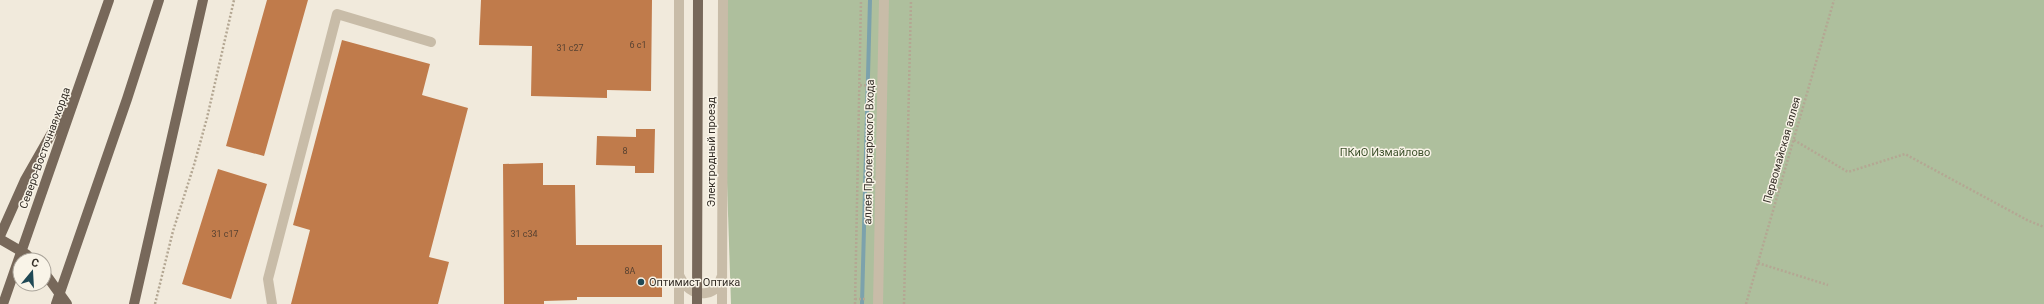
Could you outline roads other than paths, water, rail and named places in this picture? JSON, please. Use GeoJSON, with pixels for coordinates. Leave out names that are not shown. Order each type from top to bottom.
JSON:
{"type":"FeatureCollection","features":[{"type":"Feature","properties":{"kind":"main road","name":"Северо-Восточная хорда"},"geometry":{"type":"LineString","coordinates":[[3,304],[109,0]]}},
{"type":"Feature","properties":{"kind":"main road"},"geometry":{"type":"LineString","coordinates":[[56,304],[127,99],[159,0]]}},
{"type":"Feature","properties":{"kind":"main road"},"geometry":{"type":"LineString","coordinates":[[134,304],[203,0]]}},
{"type":"Feature","properties":{"kind":"main road"},"geometry":{"type":"LineString","coordinates":[[697,304],[698,0]]}},
{"type":"Feature","properties":{"kind":"main road"},"geometry":{"type":"LineString","coordinates":[[23,252],[0,237],[25,180],[83,77]]}},
{"type":"Feature","properties":{"kind":"main road"},"geometry":{"type":"LineString","coordinates":[[52,283],[67,304]]}},
{"type":"Feature","properties":{"kind":"street"},"geometry":{"type":"LineString","coordinates":[[678,304],[679,0]]}},
{"type":"Feature","properties":{"kind":"street","name":"Электродный проезд"},"geometry":{"type":"LineString","coordinates":[[722,304],[723,0]]}},
{"type":"Feature","properties":{"kind":"street","name":"аллея Пролетарского Входа"},"geometry":{"type":"LineString","coordinates":[[878,304],[884,0]]}},
{"type":"Feature","properties":{"kind":"street"},"geometry":{"type":"LineString","coordinates":[[272,304],[268,279],[337,14],[431,42]]}},
{"type":"Feature","properties":{"kind":"street"},"geometry":{"type":"LineString","coordinates":[[679,275],[685,286],[693,291],[709,293],[716,289],[722,272]]}},
{"type":"Feature","properties":{"kind":"waterway"},"geometry":{"type":"LineString","coordinates":[[862,304],[870,0]]}},
{"type":"Feature","properties":{"kind":"place","name":"Оптимист Оптика"},"geometry":{"type":"Point","coordinates":[641,282]}},
{"type":"Feature","properties":{"kind":"park label","name":"ПКиО Измайлово"},"geometry":{"type":"Point","coordinates":[1385,152]}}]}
